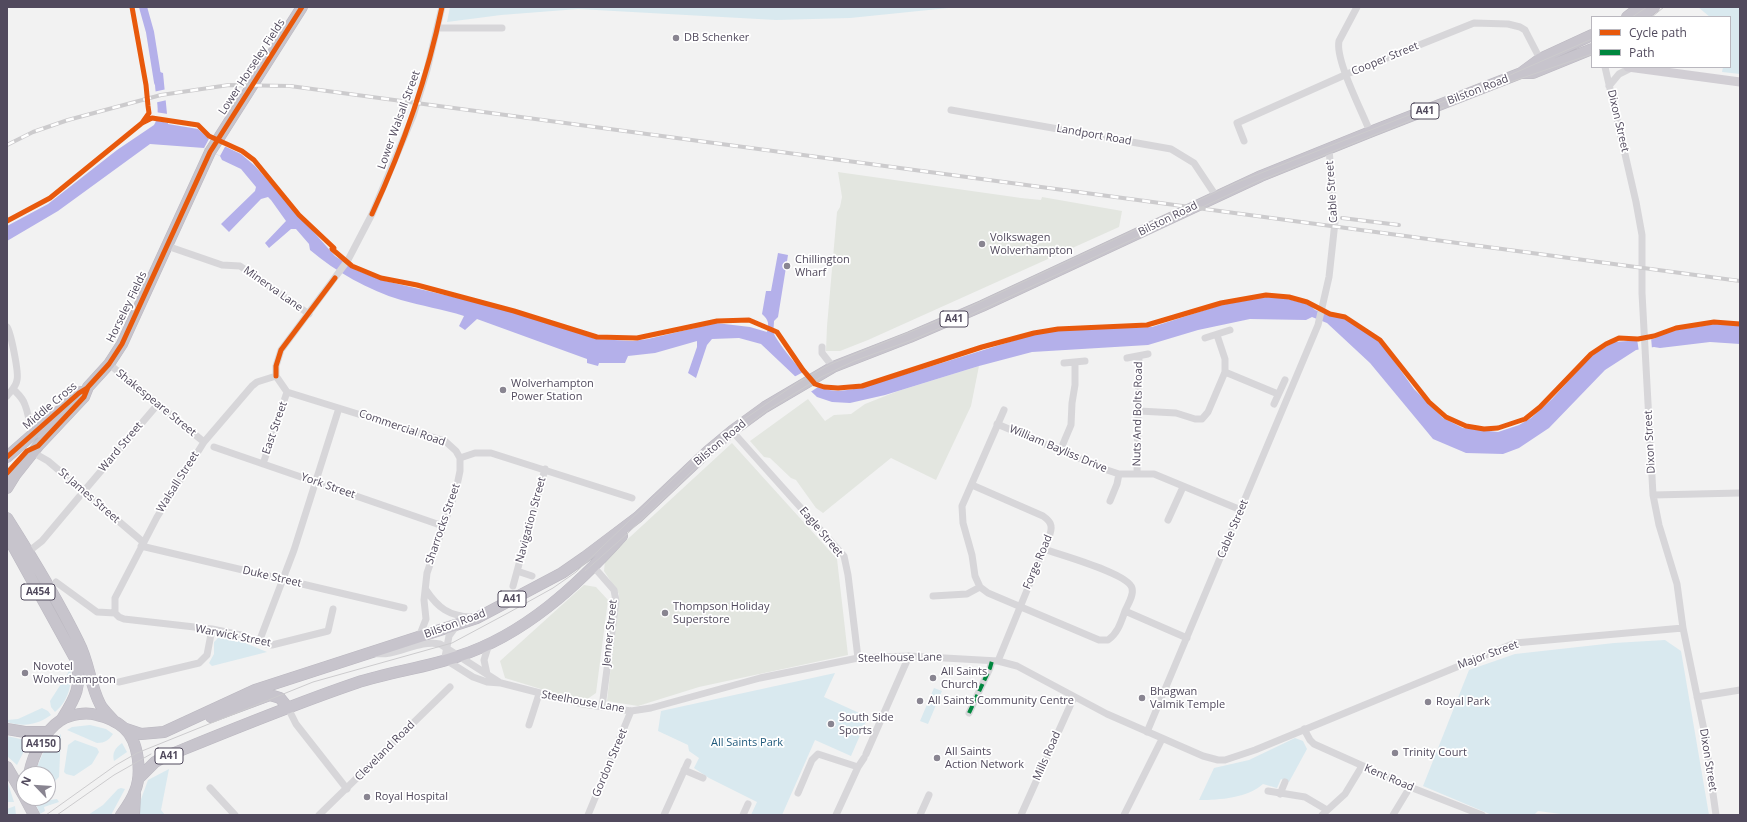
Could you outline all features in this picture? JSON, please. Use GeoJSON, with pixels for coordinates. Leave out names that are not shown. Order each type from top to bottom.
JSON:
{"type":"FeatureCollection","features":[{"type":"Feature","properties":{"kind":"highway","name":"Lower Horseley Fields"},"geometry":{"type":"LineString","coordinates":[[210,152],[302,7]]}},
{"type":"Feature","properties":{"kind":"highway"},"geometry":{"type":"LineString","coordinates":[[1628,16],[1640,7]]}},
{"type":"Feature","properties":{"kind":"highway"},"geometry":{"type":"LineString","coordinates":[[1642,16],[1654,7]]}},
{"type":"Feature","properties":{"kind":"highway","name":"Bilston Road"},"geometry":{"type":"LineString","coordinates":[[126,729],[141,734],[151,734],[174,729],[222,704],[255,690],[477,618],[562,573],[638,517],[708,451],[732,431],[800,386],[833,367],[910,337],[982,306],[1216,196],[1370,132],[1521,73],[1540,59],[1591,36]]}},
{"type":"Feature","properties":{"kind":"highway","name":"Bilston Road"},"geometry":{"type":"LineString","coordinates":[[1521,73],[1533,73],[1591,49]]}},
{"type":"Feature","properties":{"kind":"highway","name":"Horseley Fields"},"geometry":{"type":"LineString","coordinates":[[11,474],[84,397],[88,387],[109,364],[132,325],[210,152]]}},
{"type":"Feature","properties":{"kind":"highway","name":"Middle Cross"},"geometry":{"type":"LineString","coordinates":[[7,457],[35,431],[88,387]]}},
{"type":"Feature","properties":{"kind":"highway"},"geometry":{"type":"LineString","coordinates":[[7,488],[11,474]]}},
{"type":"Feature","properties":{"kind":"highway","name":"A41"},"geometry":{"type":"LineString","coordinates":[[138,779],[151,766],[162,758],[288,708],[359,682],[458,657],[520,628],[536,616],[593,566],[638,517]]}},
{"type":"Feature","properties":{"kind":"highway","name":"A454"},"geometry":{"type":"LineString","coordinates":[[7,518],[80,644],[88,661],[93,686],[100,704],[114,720]]}},
{"type":"Feature","properties":{"kind":"highway","name":"A454"},"geometry":{"type":"LineString","coordinates":[[7,535],[76,660],[79,675],[78,690],[62,719]]}},
{"type":"Feature","properties":{"kind":"highway"},"geometry":{"type":"LineString","coordinates":[[174,729],[203,721],[267,695],[280,698],[288,708]]}},
{"type":"Feature","properties":{"kind":"highway","name":"A4150"},"geometry":{"type":"LineString","coordinates":[[31,766],[37,751],[48,732],[62,719],[81,713],[93,714],[114,720],[126,729],[138,753],[138,779],[135,791],[134,815]]}},
{"type":"Feature","properties":{"kind":"highway","name":"A4150"},"geometry":{"type":"LineString","coordinates":[[7,729],[25,732],[48,732]]}},
{"type":"Feature","properties":{"kind":"highway"},"geometry":{"type":"LineString","coordinates":[[7,767],[16,785]]}},
{"type":"Feature","properties":{"kind":"highway","name":"A4150"},"geometry":{"type":"LineString","coordinates":[[121,815],[135,791]]}},
{"type":"Feature","properties":{"kind":"highway"},"geometry":{"type":"LineString","coordinates":[[27,806],[34,815]]}},
{"type":"Feature","properties":{"kind":"main road"},"geometry":{"type":"LineString","coordinates":[[1637,68],[1740,82]]}},
{"type":"Feature","properties":{"kind":"street","name":"Lower Walsall Street"},"geometry":{"type":"LineString","coordinates":[[276,376],[276,366],[281,350],[348,260],[372,214],[413,116],[438,28],[442,7]]}},
{"type":"Feature","properties":{"kind":"street"},"geometry":{"type":"LineString","coordinates":[[1357,7],[1339,41],[1338,46],[1341,61],[1370,132]]}},
{"type":"Feature","properties":{"kind":"street","name":"Cooper Street"},"geometry":{"type":"LineString","coordinates":[[1244,141],[1237,123],[1347,74],[1474,23],[1508,24],[1520,27],[1525,30],[1540,59]]}},
{"type":"Feature","properties":{"kind":"street"},"geometry":{"type":"LineString","coordinates":[[438,28],[502,28]]}},
{"type":"Feature","properties":{"kind":"street","name":"Dixon Street"},"geometry":{"type":"LineString","coordinates":[[1605,68],[1643,242],[1641,278],[1653,495],[1677,584],[1716,815]]}},
{"type":"Feature","properties":{"kind":"street"},"geometry":{"type":"LineString","coordinates":[[1610,86],[1619,74],[1628,68]]}},
{"type":"Feature","properties":{"kind":"street","name":"Landport Road"},"geometry":{"type":"LineString","coordinates":[[951,110],[1171,149],[1194,163],[1216,196]]}},
{"type":"Feature","properties":{"kind":"street","name":"Cable Street"},"geometry":{"type":"LineString","coordinates":[[1147,732],[1318,325],[1324,306],[1335,222],[1329,149]]}},
{"type":"Feature","properties":{"kind":"street","name":"Minerva Lane"},"geometry":{"type":"LineString","coordinates":[[167,246],[222,265],[240,266],[309,314]]}},
{"type":"Feature","properties":{"kind":"street"},"geometry":{"type":"LineString","coordinates":[[7,396],[13,389],[17,380],[18,372],[8,329]]}},
{"type":"Feature","properties":{"kind":"street"},"geometry":{"type":"LineString","coordinates":[[1205,338],[1230,330]]}},
{"type":"Feature","properties":{"kind":"street"},"geometry":{"type":"LineString","coordinates":[[1138,411],[1176,413],[1195,419],[1202,419],[1208,412],[1225,372],[1225,359],[1217,335]]}},
{"type":"Feature","properties":{"kind":"street"},"geometry":{"type":"LineString","coordinates":[[822,347],[822,352],[833,367]]}},
{"type":"Feature","properties":{"kind":"street","name":"Nuts And Bolts Road"},"geometry":{"type":"LineString","coordinates":[[1127,358],[1148,354]]}},
{"type":"Feature","properties":{"kind":"street","name":"Nuts And Bolts Road"},"geometry":{"type":"LineString","coordinates":[[1137,473],[1139,356]]}},
{"type":"Feature","properties":{"kind":"street"},"geometry":{"type":"LineString","coordinates":[[1064,363],[1085,361]]}},
{"type":"Feature","properties":{"kind":"street"},"geometry":{"type":"LineString","coordinates":[[1060,450],[1071,425],[1075,385],[1075,362]]}},
{"type":"Feature","properties":{"kind":"street","name":"Shakespeare Street"},"geometry":{"type":"LineString","coordinates":[[109,364],[204,442]]}},
{"type":"Feature","properties":{"kind":"street"},"geometry":{"type":"LineString","coordinates":[[1225,372],[1278,394]]}},
{"type":"Feature","properties":{"kind":"street"},"geometry":{"type":"LineString","coordinates":[[276,376],[287,392]]}},
{"type":"Feature","properties":{"kind":"street","name":"Walsall Street"},"geometry":{"type":"LineString","coordinates":[[116,613],[115,598],[142,544],[156,517],[204,442],[252,386],[257,382],[276,376]]}},
{"type":"Feature","properties":{"kind":"street"},"geometry":{"type":"LineString","coordinates":[[1274,404],[1285,380]]}},
{"type":"Feature","properties":{"kind":"street"},"geometry":{"type":"LineString","coordinates":[[13,389],[22,399],[29,423],[35,431]]}},
{"type":"Feature","properties":{"kind":"street","name":"Commercial Road"},"geometry":{"type":"LineString","coordinates":[[287,392],[445,441],[452,446],[460,458]]}},
{"type":"Feature","properties":{"kind":"street","name":"East Street"},"geometry":{"type":"LineString","coordinates":[[263,464],[287,392]]}},
{"type":"Feature","properties":{"kind":"street","name":"Ward Street"},"geometry":{"type":"LineString","coordinates":[[28,552],[42,541],[158,404]]}},
{"type":"Feature","properties":{"kind":"street"},"geometry":{"type":"LineString","coordinates":[[259,642],[294,550],[339,408]]}},
{"type":"Feature","properties":{"kind":"street","name":"William Bayliss Drive"},"geometry":{"type":"LineString","coordinates":[[980,587],[975,576],[962,513],[962,506],[1004,410]]}},
{"type":"Feature","properties":{"kind":"street","name":"William Bayliss Drive"},"geometry":{"type":"LineString","coordinates":[[997,424],[1106,470],[1119,474],[1154,474],[1241,510]]}},
{"type":"Feature","properties":{"kind":"street","name":"St James Street"},"geometry":{"type":"LineString","coordinates":[[35,431],[39,445],[48,461],[81,494],[142,544]]}},
{"type":"Feature","properties":{"kind":"street","name":"Eagle Street"},"geometry":{"type":"LineString","coordinates":[[732,431],[844,556],[848,575],[858,658]]}},
{"type":"Feature","properties":{"kind":"street","name":"York Street"},"geometry":{"type":"LineString","coordinates":[[214,447],[443,526]]}},
{"type":"Feature","properties":{"kind":"street"},"geometry":{"type":"LineString","coordinates":[[460,458],[475,453],[491,453],[632,498]]}},
{"type":"Feature","properties":{"kind":"street","name":"Sharrocks Street"},"geometry":{"type":"LineString","coordinates":[[419,637],[426,619],[427,573],[460,471],[460,458]]}},
{"type":"Feature","properties":{"kind":"street","name":"Navigation Street"},"geometry":{"type":"LineString","coordinates":[[513,586],[545,469]]}},
{"type":"Feature","properties":{"kind":"street","name":"William Bayliss Drive"},"geometry":{"type":"LineString","coordinates":[[1110,501],[1117,484],[1119,474]]}},
{"type":"Feature","properties":{"kind":"street","name":"Forge Road"},"geometry":{"type":"LineString","coordinates":[[969,713],[1020,606],[1051,530],[1050,521],[1043,516],[972,485]]}},
{"type":"Feature","properties":{"kind":"street"},"geometry":{"type":"LineString","coordinates":[[1168,520],[1183,487]]}},
{"type":"Feature","properties":{"kind":"street"},"geometry":{"type":"LineString","coordinates":[[1653,495],[1740,493]]}},
{"type":"Feature","properties":{"kind":"street","name":"Duke Street"},"geometry":{"type":"LineString","coordinates":[[142,544],[283,580],[404,608]]}},
{"type":"Feature","properties":{"kind":"street"},"geometry":{"type":"LineString","coordinates":[[933,596],[967,594],[980,587],[988,593],[1099,640],[1108,640],[1116,633],[1132,593],[1132,588],[1126,580],[1087,563],[1044,548]]}},
{"type":"Feature","properties":{"kind":"street","name":"Jenner Street"},"geometry":{"type":"LineString","coordinates":[[593,566],[614,590],[616,601],[602,707]]}},
{"type":"Feature","properties":{"kind":"street","name":"Navigation Street"},"geometry":{"type":"LineString","coordinates":[[517,571],[532,576]]}},
{"type":"Feature","properties":{"kind":"street","name":"Warwick Street"},"geometry":{"type":"LineString","coordinates":[[56,582],[97,612],[116,613],[119,618],[140,622],[212,629],[241,635],[272,645],[318,635],[328,631],[333,609]]}},
{"type":"Feature","properties":{"kind":"street"},"geometry":{"type":"LineString","coordinates":[[426,590],[436,604],[446,612],[459,616],[477,618]]}},
{"type":"Feature","properties":{"kind":"street"},"geometry":{"type":"LineString","coordinates":[[1125,611],[1187,638]]}},
{"type":"Feature","properties":{"kind":"street"},"geometry":{"type":"LineString","coordinates":[[446,660],[444,656],[449,636],[457,625]]}},
{"type":"Feature","properties":{"kind":"street","name":"Major Street"},"geometry":{"type":"LineString","coordinates":[[1304,729],[1515,643],[1684,628]]}},
{"type":"Feature","properties":{"kind":"street"},"geometry":{"type":"LineString","coordinates":[[119,682],[199,663],[207,655],[212,629]]}},
{"type":"Feature","properties":{"kind":"street","name":"Steelhouse Lane"},"geometry":{"type":"LineString","coordinates":[[372,653],[383,655],[434,642],[501,683]]}},
{"type":"Feature","properties":{"kind":"street"},"geometry":{"type":"LineString","coordinates":[[487,674],[484,660],[488,644]]}},
{"type":"Feature","properties":{"kind":"street"},"geometry":{"type":"LineString","coordinates":[[836,815],[858,767],[865,756],[908,656]]}},
{"type":"Feature","properties":{"kind":"street","name":"Steelhouse Lane"},"geometry":{"type":"LineString","coordinates":[[446,660],[473,677],[487,682],[501,683],[539,694],[602,707],[631,711],[651,708],[760,678],[858,658],[908,656],[995,661],[1017,666],[1074,697],[1147,732],[1212,759],[1225,760],[1304,729]]}},
{"type":"Feature","properties":{"kind":"street"},"geometry":{"type":"LineString","coordinates":[[132,679],[133,687]]}},
{"type":"Feature","properties":{"kind":"street","name":"Cleveland Road"},"geometry":{"type":"LineString","coordinates":[[319,815],[450,687]]}},
{"type":"Feature","properties":{"kind":"street"},"geometry":{"type":"LineString","coordinates":[[1697,697],[1740,690]]}},
{"type":"Feature","properties":{"kind":"street"},"geometry":{"type":"LineString","coordinates":[[529,725],[539,694]]}},
{"type":"Feature","properties":{"kind":"street","name":"Mills Road"},"geometry":{"type":"LineString","coordinates":[[1021,815],[1074,697]]}},
{"type":"Feature","properties":{"kind":"street"},"geometry":{"type":"LineString","coordinates":[[288,708],[296,724],[346,789]]}},
{"type":"Feature","properties":{"kind":"street","name":"Gordon Street"},"geometry":{"type":"LineString","coordinates":[[588,815],[631,711]]}},
{"type":"Feature","properties":{"kind":"street"},"geometry":{"type":"LineString","coordinates":[[275,714],[284,716],[296,724]]}},
{"type":"Feature","properties":{"kind":"street","name":"Kent Road"},"geometry":{"type":"LineString","coordinates":[[1304,729],[1314,744],[1410,787],[1482,815]]}},
{"type":"Feature","properties":{"kind":"street"},"geometry":{"type":"LineString","coordinates":[[1124,815],[1162,739]]}},
{"type":"Feature","properties":{"kind":"street"},"geometry":{"type":"LineString","coordinates":[[798,793],[812,760],[818,754],[858,767]]}},
{"type":"Feature","properties":{"kind":"street"},"geometry":{"type":"LineString","coordinates":[[664,815],[688,762]]}},
{"type":"Feature","properties":{"kind":"street"},"geometry":{"type":"LineString","coordinates":[[1268,791],[1305,797],[1325,813],[1344,794],[1362,766]]}},
{"type":"Feature","properties":{"kind":"street"},"geometry":{"type":"LineString","coordinates":[[684,770],[703,778]]}},
{"type":"Feature","properties":{"kind":"street"},"geometry":{"type":"LineString","coordinates":[[1280,794],[1285,782]]}},
{"type":"Feature","properties":{"kind":"street"},"geometry":{"type":"LineString","coordinates":[[1393,815],[1410,787]]}},
{"type":"Feature","properties":{"kind":"street"},"geometry":{"type":"LineString","coordinates":[[210,788],[235,815]]}},
{"type":"Feature","properties":{"kind":"street"},"geometry":{"type":"LineString","coordinates":[[920,815],[929,795]]}},
{"type":"Feature","properties":{"kind":"street"},"geometry":{"type":"LineString","coordinates":[[743,815],[748,804]]}},
{"type":"Feature","properties":{"kind":"shaded area"},"geometry":{"type":"Polygon","coordinates":[[[157,71],[163,73],[168,124],[198,129],[209,139],[241,154],[255,166],[335,256],[356,270],[381,280],[509,310],[596,339],[633,341],[648,339],[716,323],[750,327],[767,332],[768,322],[762,314],[766,291],[771,291],[778,253],[788,255],[778,317],[774,321],[774,334],[790,357],[806,375],[814,382],[829,390],[847,390],[877,383],[1032,335],[1059,330],[1152,327],[1221,305],[1266,297],[1284,298],[1310,305],[1315,310],[1331,316],[1345,318],[1374,337],[1381,343],[1414,389],[1443,418],[1463,428],[1498,432],[1519,425],[1531,418],[1552,399],[1592,355],[1614,342],[1654,339],[1663,332],[1721,323],[1740,325],[1740,344],[1710,342],[1636,350],[1605,370],[1549,428],[1519,448],[1503,454],[1466,453],[1433,439],[1370,363],[1327,323],[1312,317],[1306,320],[1250,319],[1198,330],[1148,345],[1032,352],[979,366],[885,395],[850,403],[832,402],[817,397],[761,344],[739,338],[712,339],[707,345],[696,378],[688,373],[697,347],[697,341],[655,353],[628,356],[625,363],[599,363],[598,366],[587,363],[587,359],[477,319],[465,330],[459,326],[464,316],[401,300],[365,286],[331,266],[310,250],[309,244],[296,229],[291,229],[269,248],[265,243],[286,221],[268,197],[261,199],[229,232],[221,224],[255,191],[256,187],[241,169],[222,160],[220,156],[204,148],[150,144],[58,211],[7,241],[7,226],[48,204],[117,150],[154,125],[158,112],[155,84],[157,71]]]}},
{"type":"Feature","properties":{"kind":"shaded area"},"geometry":{"type":"Polygon","coordinates":[[[838,172],[1021,198],[1041,200],[1042,197],[1122,211],[1119,227],[868,340],[840,351],[826,351],[837,212],[840,207],[842,197],[838,172]]]}},
{"type":"Feature","properties":{"kind":"shaded area"},"geometry":{"type":"Polygon","coordinates":[[[979,366],[971,406],[936,480],[891,458],[823,513],[816,508],[796,480],[791,478],[770,458],[764,457],[750,441],[808,399],[825,421],[834,415],[851,414],[865,404],[898,391],[979,366]]]}},
{"type":"Feature","properties":{"kind":"shaded area"},"geometry":{"type":"Polygon","coordinates":[[[732,443],[837,559],[848,655],[699,687],[638,706],[607,701],[619,594],[604,571],[605,560],[732,443]]]}},
{"type":"Feature","properties":{"kind":"shaded area"},"geometry":{"type":"Polygon","coordinates":[[[584,585],[596,587],[608,600],[596,693],[586,700],[567,697],[505,678],[500,661],[584,585]]]}},
{"type":"Feature","properties":{"kind":"green space"},"geometry":{"type":"Polygon","coordinates":[[[450,7],[958,7],[850,18],[776,20],[578,9],[501,15],[447,22],[450,7]]]}},
{"type":"Feature","properties":{"kind":"green space"},"geometry":{"type":"Polygon","coordinates":[[[1698,7],[1740,7],[1740,74],[1722,72],[1723,68],[1731,68],[1731,16],[1709,16],[1698,7]]]}},
{"type":"Feature","properties":{"kind":"green space"},"geometry":{"type":"Polygon","coordinates":[[[220,636],[231,637],[267,652],[212,666],[209,663],[214,654],[214,642],[220,636]]]}},
{"type":"Feature","properties":{"kind":"green space"},"geometry":{"type":"Polygon","coordinates":[[[1665,640],[1681,651],[1709,815],[1568,815],[1538,811],[1534,815],[1492,815],[1423,786],[1469,670],[1515,654],[1614,643],[1665,640]]]}},
{"type":"Feature","properties":{"kind":"green space"},"geometry":{"type":"Polygon","coordinates":[[[70,666],[71,678],[69,691],[60,708],[55,712],[51,707],[50,701],[68,673],[70,666]]]}},
{"type":"Feature","properties":{"kind":"green space","name":"All Saints Park"},"geometry":{"type":"Polygon","coordinates":[[[835,673],[824,697],[868,717],[851,756],[815,740],[782,815],[751,815],[757,802],[709,778],[694,768],[699,758],[689,751],[688,745],[658,731],[661,711],[835,673]]]}},
{"type":"Feature","properties":{"kind":"green space"},"geometry":{"type":"Polygon","coordinates":[[[934,688],[942,691],[928,724],[920,721],[934,688]]]}},
{"type":"Feature","properties":{"kind":"green space"},"geometry":{"type":"Polygon","coordinates":[[[42,708],[48,711],[51,715],[41,721],[25,725],[7,722],[7,720],[18,719],[42,708]]]}},
{"type":"Feature","properties":{"kind":"green space"},"geometry":{"type":"Polygon","coordinates":[[[90,725],[106,729],[113,734],[106,741],[97,743],[67,730],[72,727],[90,725]]]}},
{"type":"Feature","properties":{"kind":"green space"},"geometry":{"type":"Polygon","coordinates":[[[61,734],[59,777],[56,780],[56,766],[37,766],[43,753],[61,734]]]}},
{"type":"Feature","properties":{"kind":"green space"},"geometry":{"type":"Polygon","coordinates":[[[7,736],[29,741],[17,765],[7,756],[7,736]]]}},
{"type":"Feature","properties":{"kind":"green space"},"geometry":{"type":"Polygon","coordinates":[[[1295,738],[1303,741],[1307,749],[1289,782],[1281,779],[1277,788],[1263,784],[1257,789],[1233,797],[1224,799],[1199,800],[1214,768],[1249,760],[1295,738]]]}},
{"type":"Feature","properties":{"kind":"green space"},"geometry":{"type":"Polygon","coordinates":[[[75,740],[97,748],[99,752],[92,764],[74,776],[64,772],[68,745],[75,740]]]}},
{"type":"Feature","properties":{"kind":"green space"},"geometry":{"type":"Polygon","coordinates":[[[122,743],[127,752],[114,761],[113,756],[115,751],[122,743]]]}},
{"type":"Feature","properties":{"kind":"green space"},"geometry":{"type":"Polygon","coordinates":[[[169,769],[161,810],[165,815],[140,815],[140,802],[148,780],[169,769]]]}},
{"type":"Feature","properties":{"kind":"green space"},"geometry":{"type":"Polygon","coordinates":[[[7,780],[14,802],[7,802],[7,780]]]}},
{"type":"Feature","properties":{"kind":"green space"},"geometry":{"type":"Polygon","coordinates":[[[118,789],[125,789],[111,815],[88,815],[103,805],[118,789]]]}},
{"type":"Feature","properties":{"kind":"green space"},"geometry":{"type":"Polygon","coordinates":[[[15,806],[16,815],[7,815],[7,809],[15,806]]]}},
{"type":"Feature","properties":{"kind":"green space"},"geometry":{"type":"Polygon","coordinates":[[[37,806],[47,806],[44,807],[45,811],[40,814],[37,806]]]}},
{"type":"Feature","properties":{"kind":"pier"},"geometry":{"type":"Polygon","coordinates":[[[167,89],[167,100],[154,103],[153,92],[167,89]]]}},
{"type":"Feature","properties":{"kind":"pier"},"geometry":{"type":"Polygon","coordinates":[[[155,112],[168,114],[168,123],[154,120],[155,112]]]}},
{"type":"Feature","properties":{"kind":"pier"},"geometry":{"type":"Polygon","coordinates":[[[210,137],[226,145],[220,156],[204,148],[210,137]]]}},
{"type":"Feature","properties":{"kind":"pier"},"geometry":{"type":"Polygon","coordinates":[[[1651,337],[1652,349],[1639,352],[1637,339],[1651,337]]]}},
{"type":"Feature","properties":{"kind":"pier"},"geometry":{"type":"Polygon","coordinates":[[[805,371],[821,385],[809,393],[794,377],[805,371]]]}},
{"type":"Feature","properties":{"kind":"waterway"},"geometry":{"type":"LineString","coordinates":[[143,7],[150,32],[158,82]]}},
{"type":"Feature","properties":{"kind":"tram line"},"geometry":{"type":"LineString","coordinates":[[1634,16],[1647,7]]}},
{"type":"Feature","properties":{"kind":"tram line"},"geometry":{"type":"LineString","coordinates":[[1653,16],[1664,7]]}},
{"type":"Feature","properties":{"kind":"tram line"},"geometry":{"type":"LineString","coordinates":[[46,815],[116,765],[137,753],[313,682],[452,643],[553,588],[576,572],[699,454],[724,433],[797,383],[831,364],[952,315],[1238,182],[1501,79],[1591,39]]}},
{"type":"Feature","properties":{"kind":"tram line"},"geometry":{"type":"LineString","coordinates":[[1490,89],[1591,54]]}},
{"type":"Feature","properties":{"kind":"tram line"},"geometry":{"type":"LineString","coordinates":[[585,571],[627,534],[717,447],[766,411],[821,377],[854,361],[912,340],[970,315],[1256,182],[1444,107]]}},
{"type":"Feature","properties":{"kind":"tram line"},"geometry":{"type":"LineString","coordinates":[[57,815],[114,775],[151,754]]}},
{"type":"Feature","properties":{"kind":"railway"},"geometry":{"type":"LineString","coordinates":[[7,145],[33,132],[68,120],[161,95],[229,85],[290,86],[1740,281]]}},
{"type":"Feature","properties":{"kind":"railway"},"geometry":{"type":"LineString","coordinates":[[1342,218],[1399,225]]}},
{"type":"Feature","properties":{"kind":"marked path"},"geometry":{"type":"LineString","coordinates":[[969,713],[992,661]]}},
{"type":"Feature","properties":{"kind":"cycle path"},"geometry":{"type":"LineString","coordinates":[[132,7],[146,85],[149,113],[142,123]]}},
{"type":"Feature","properties":{"kind":"cycle path"},"geometry":{"type":"LineString","coordinates":[[7,473],[27,451],[38,446],[84,397],[88,387],[109,364],[122,344],[210,152],[302,7]]}},
{"type":"Feature","properties":{"kind":"cycle path"},"geometry":{"type":"LineString","coordinates":[[372,214],[394,164],[413,112],[429,60],[442,7]]}},
{"type":"Feature","properties":{"kind":"cycle path"},"geometry":{"type":"LineString","coordinates":[[7,221],[50,198],[142,123],[152,118],[198,125],[209,136],[242,151],[254,160],[299,215],[334,248],[332,249],[352,266],[381,278],[417,285],[514,311],[597,337],[637,338],[717,321],[749,320],[777,332],[803,370],[815,384],[824,387],[838,388],[862,386],[982,347],[1034,333],[1058,329],[1147,325],[1221,303],[1266,295],[1289,297],[1307,302],[1330,314],[1345,317],[1380,340],[1429,402],[1446,417],[1466,426],[1484,429],[1498,428],[1525,419],[1540,407],[1591,354],[1606,344],[1619,338],[1638,339],[1654,336],[1676,328],[1714,322],[1740,324]]}},
{"type":"Feature","properties":{"kind":"cycle path"},"geometry":{"type":"LineString","coordinates":[[276,376],[276,366],[281,350],[335,278]]}},
{"type":"Feature","properties":{"kind":"cycle path"},"geometry":{"type":"LineString","coordinates":[[7,457],[79,393],[87,388]]}},
{"type":"Feature","properties":{"kind":"place","name":"DB Schenker"},"geometry":{"type":"Point","coordinates":[676,38]}},
{"type":"Feature","properties":{"kind":"place","name":"Volkswagen Wolverhampton"},"geometry":{"type":"Point","coordinates":[982,244]}},
{"type":"Feature","properties":{"kind":"place","name":"Chillington Wharf"},"geometry":{"type":"Point","coordinates":[787,266]}},
{"type":"Feature","properties":{"kind":"place","name":"Wolverhampton Power Station"},"geometry":{"type":"Point","coordinates":[503,390]}},
{"type":"Feature","properties":{"kind":"place","name":"Thompson Holiday Superstore"},"geometry":{"type":"Point","coordinates":[665,613]}},
{"type":"Feature","properties":{"kind":"place","name":"Novotel Wolverhampton"},"geometry":{"type":"Point","coordinates":[25,673]}},
{"type":"Feature","properties":{"kind":"place","name":"All Saints Church"},"geometry":{"type":"Point","coordinates":[933,678]}},
{"type":"Feature","properties":{"kind":"place","name":"Bhagwan Valmik Temple"},"geometry":{"type":"Point","coordinates":[1142,698]}},
{"type":"Feature","properties":{"kind":"place","name":"All Saints Community Centre"},"geometry":{"type":"Point","coordinates":[920,701]}},
{"type":"Feature","properties":{"kind":"place","name":"Royal Park"},"geometry":{"type":"Point","coordinates":[1428,702]}},
{"type":"Feature","properties":{"kind":"place","name":"South Side Sports"},"geometry":{"type":"Point","coordinates":[831,724]}},
{"type":"Feature","properties":{"kind":"place","name":"Trinity Court"},"geometry":{"type":"Point","coordinates":[1395,753]}},
{"type":"Feature","properties":{"kind":"place","name":"All Saints Action Network"},"geometry":{"type":"Point","coordinates":[937,758]}},
{"type":"Feature","properties":{"kind":"place","name":"Royal Hospital"},"geometry":{"type":"Point","coordinates":[367,797]}}]}
